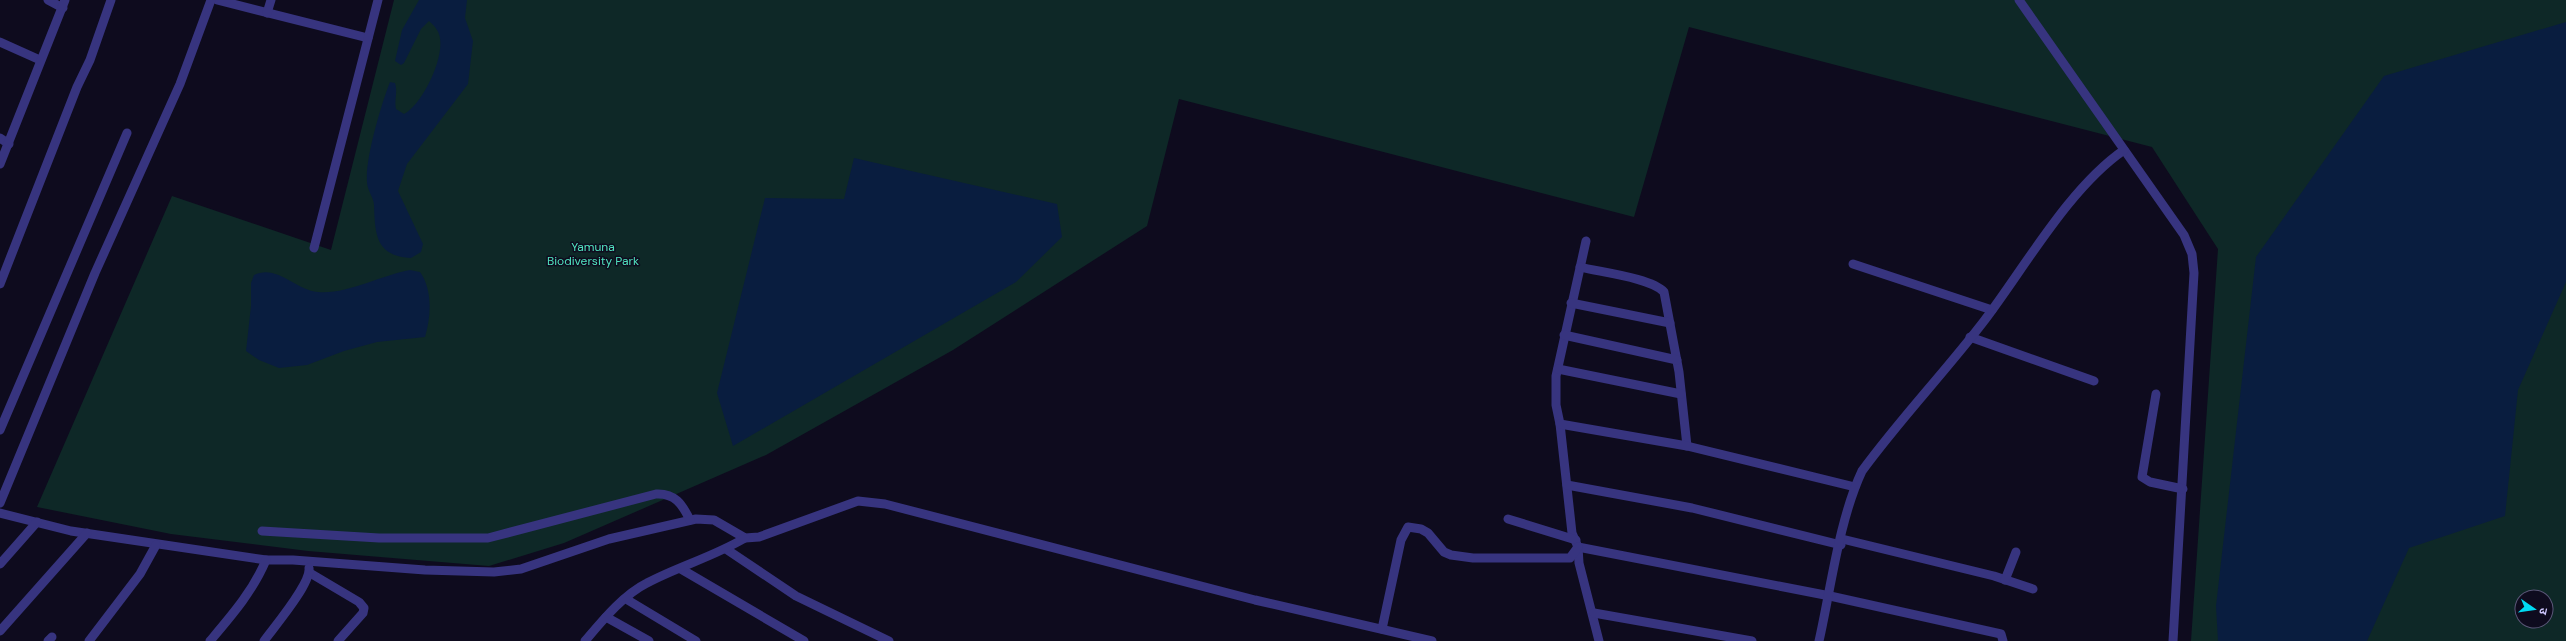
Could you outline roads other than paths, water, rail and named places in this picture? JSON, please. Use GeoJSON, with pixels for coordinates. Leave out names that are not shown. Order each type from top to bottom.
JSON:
{"type":"FeatureCollection","features":[{"type":"Feature","properties":{"kind":"street"},"geometry":{"type":"LineString","coordinates":[[0,164],[9,144],[40,60],[64,4],[48,0]]}},
{"type":"Feature","properties":{"kind":"street"},"geometry":{"type":"LineString","coordinates":[[0,284],[77,87],[90,60],[111,0]]}},
{"type":"Feature","properties":{"kind":"street"},"geometry":{"type":"LineString","coordinates":[[0,503],[24,450],[96,273],[180,84],[211,0]]}},
{"type":"Feature","properties":{"kind":"street"},"geometry":{"type":"LineString","coordinates":[[216,0],[368,38]]}},
{"type":"Feature","properties":{"kind":"street"},"geometry":{"type":"LineString","coordinates":[[267,13],[271,0]]}},
{"type":"Feature","properties":{"kind":"street"},"geometry":{"type":"LineString","coordinates":[[314,248],[378,0]]}},
{"type":"Feature","properties":{"kind":"street"},"geometry":{"type":"LineString","coordinates":[[2019,0],[2184,235],[2192,254],[2194,273],[2183,489],[2173,641]]}},
{"type":"Feature","properties":{"kind":"street"},"geometry":{"type":"LineString","coordinates":[[0,42],[40,60]]}},
{"type":"Feature","properties":{"kind":"street"},"geometry":{"type":"LineString","coordinates":[[0,430],[127,133]]}},
{"type":"Feature","properties":{"kind":"street"},"geometry":{"type":"LineString","coordinates":[[0,138],[9,144]]}},
{"type":"Feature","properties":{"kind":"street"},"geometry":{"type":"LineString","coordinates":[[1820,641],[1841,542],[1855,487],[1862,471],[1992,310],[2082,189],[2105,163],[2124,150]]}},
{"type":"Feature","properties":{"kind":"street"},"geometry":{"type":"LineString","coordinates":[[1586,241],[1564,335],[1558,369],[1556,405],[1560,424],[1572,533],[1577,544],[1579,563],[1594,613],[1599,641]]}},
{"type":"Feature","properties":{"kind":"street"},"geometry":{"type":"LineString","coordinates":[[1853,264],[1992,310]]}},
{"type":"Feature","properties":{"kind":"street"},"geometry":{"type":"LineString","coordinates":[[1580,267],[1660,288],[1664,292],[1677,360],[1686,446]]}},
{"type":"Feature","properties":{"kind":"street"},"geometry":{"type":"LineString","coordinates":[[1571,303],[1670,322]]}},
{"type":"Feature","properties":{"kind":"street"},"geometry":{"type":"LineString","coordinates":[[1564,335],[1677,360]]}},
{"type":"Feature","properties":{"kind":"street"},"geometry":{"type":"LineString","coordinates":[[1970,337],[2094,381]]}},
{"type":"Feature","properties":{"kind":"street"},"geometry":{"type":"LineString","coordinates":[[1558,369],[1681,394]]}},
{"type":"Feature","properties":{"kind":"street"},"geometry":{"type":"LineString","coordinates":[[2156,394],[2142,477],[2150,482],[2183,489]]}},
{"type":"Feature","properties":{"kind":"street"},"geometry":{"type":"LineString","coordinates":[[1560,424],[1686,446],[1855,487]]}},
{"type":"Feature","properties":{"kind":"street"},"geometry":{"type":"LineString","coordinates":[[1567,485],[1692,508],[2005,580],[2033,589]]}},
{"type":"Feature","properties":{"kind":"street"},"geometry":{"type":"LineString","coordinates":[[262,531],[379,538],[488,538],[656,494],[667,493],[677,500],[690,520]]}},
{"type":"Feature","properties":{"kind":"street"},"geometry":{"type":"LineString","coordinates":[[584,641],[606,617],[646,583],[726,549],[744,538],[759,537],[858,500],[881,503],[1255,600],[1432,641]]}},
{"type":"Feature","properties":{"kind":"street"},"geometry":{"type":"LineString","coordinates":[[0,513],[87,533],[156,545],[266,560],[308,561],[425,570],[494,572],[520,568],[609,539],[690,520],[714,520],[744,538]]}},
{"type":"Feature","properties":{"kind":"street"},"geometry":{"type":"LineString","coordinates":[[1508,519],[1577,544],[1830,596],[2001,634],[2003,641]]}},
{"type":"Feature","properties":{"kind":"street"},"geometry":{"type":"LineString","coordinates":[[0,564],[37,522]]}},
{"type":"Feature","properties":{"kind":"street"},"geometry":{"type":"LineString","coordinates":[[1382,629],[1401,540],[1408,527],[1421,529],[1428,533],[1444,552],[1463,557],[1570,558],[1577,544]]}},
{"type":"Feature","properties":{"kind":"street"},"geometry":{"type":"LineString","coordinates":[[0,631],[87,533]]}},
{"type":"Feature","properties":{"kind":"street"},"geometry":{"type":"LineString","coordinates":[[89,641],[140,574],[156,545]]}},
{"type":"Feature","properties":{"kind":"street"},"geometry":{"type":"LineString","coordinates":[[726,549],[796,596],[889,641]]}},
{"type":"Feature","properties":{"kind":"street"},"geometry":{"type":"LineString","coordinates":[[2005,580],[2016,552]]}},
{"type":"Feature","properties":{"kind":"street"},"geometry":{"type":"LineString","coordinates":[[210,641],[254,586],[266,560]]}},
{"type":"Feature","properties":{"kind":"street"},"geometry":{"type":"LineString","coordinates":[[264,641],[310,573],[308,561]]}},
{"type":"Feature","properties":{"kind":"street"},"geometry":{"type":"LineString","coordinates":[[681,569],[804,641]]}},
{"type":"Feature","properties":{"kind":"street"},"geometry":{"type":"LineString","coordinates":[[310,573],[360,602],[364,608],[363,613],[338,641]]}},
{"type":"Feature","properties":{"kind":"street"},"geometry":{"type":"LineString","coordinates":[[626,599],[696,641]]}},
{"type":"Feature","properties":{"kind":"street"},"geometry":{"type":"LineString","coordinates":[[1594,613],[1752,641]]}},
{"type":"Feature","properties":{"kind":"street"},"geometry":{"type":"LineString","coordinates":[[606,617],[649,641]]}},
{"type":"Feature","properties":{"kind":"water"},"geometry":{"type":"Polygon","coordinates":[[[419,0],[467,0],[465,18],[473,41],[468,84],[407,164],[398,191],[423,244],[421,252],[411,258],[391,253],[384,248],[380,242],[375,226],[374,202],[367,185],[367,172],[374,132],[390,82],[395,83],[396,86],[396,109],[404,114],[419,100],[437,63],[440,50],[440,39],[436,29],[429,21],[421,29],[404,63],[401,65],[395,61],[402,30],[419,0]]]}},
{"type":"Feature","properties":{"kind":"water"},"geometry":{"type":"Polygon","coordinates":[[[2566,22],[2566,282],[2518,390],[2505,516],[2409,548],[2367,641],[2218,641],[2216,606],[2256,257],[2384,76],[2566,22]]]}},
{"type":"Feature","properties":{"kind":"water"},"geometry":{"type":"Polygon","coordinates":[[[854,158],[1057,204],[1062,237],[1016,282],[733,446],[717,393],[765,198],[844,199],[854,158]]]}},
{"type":"Feature","properties":{"kind":"water"},"geometry":{"type":"Polygon","coordinates":[[[410,270],[420,272],[429,295],[429,321],[425,337],[377,342],[344,351],[307,365],[279,368],[259,360],[246,351],[251,306],[251,283],[254,275],[262,272],[270,273],[278,275],[310,290],[329,292],[352,288],[410,270]]]}},
{"type":"Feature","properties":{"kind":"park label","name":"Yamuna Biodiversity Park"},"geometry":{"type":"Point","coordinates":[593,254]}}]}
